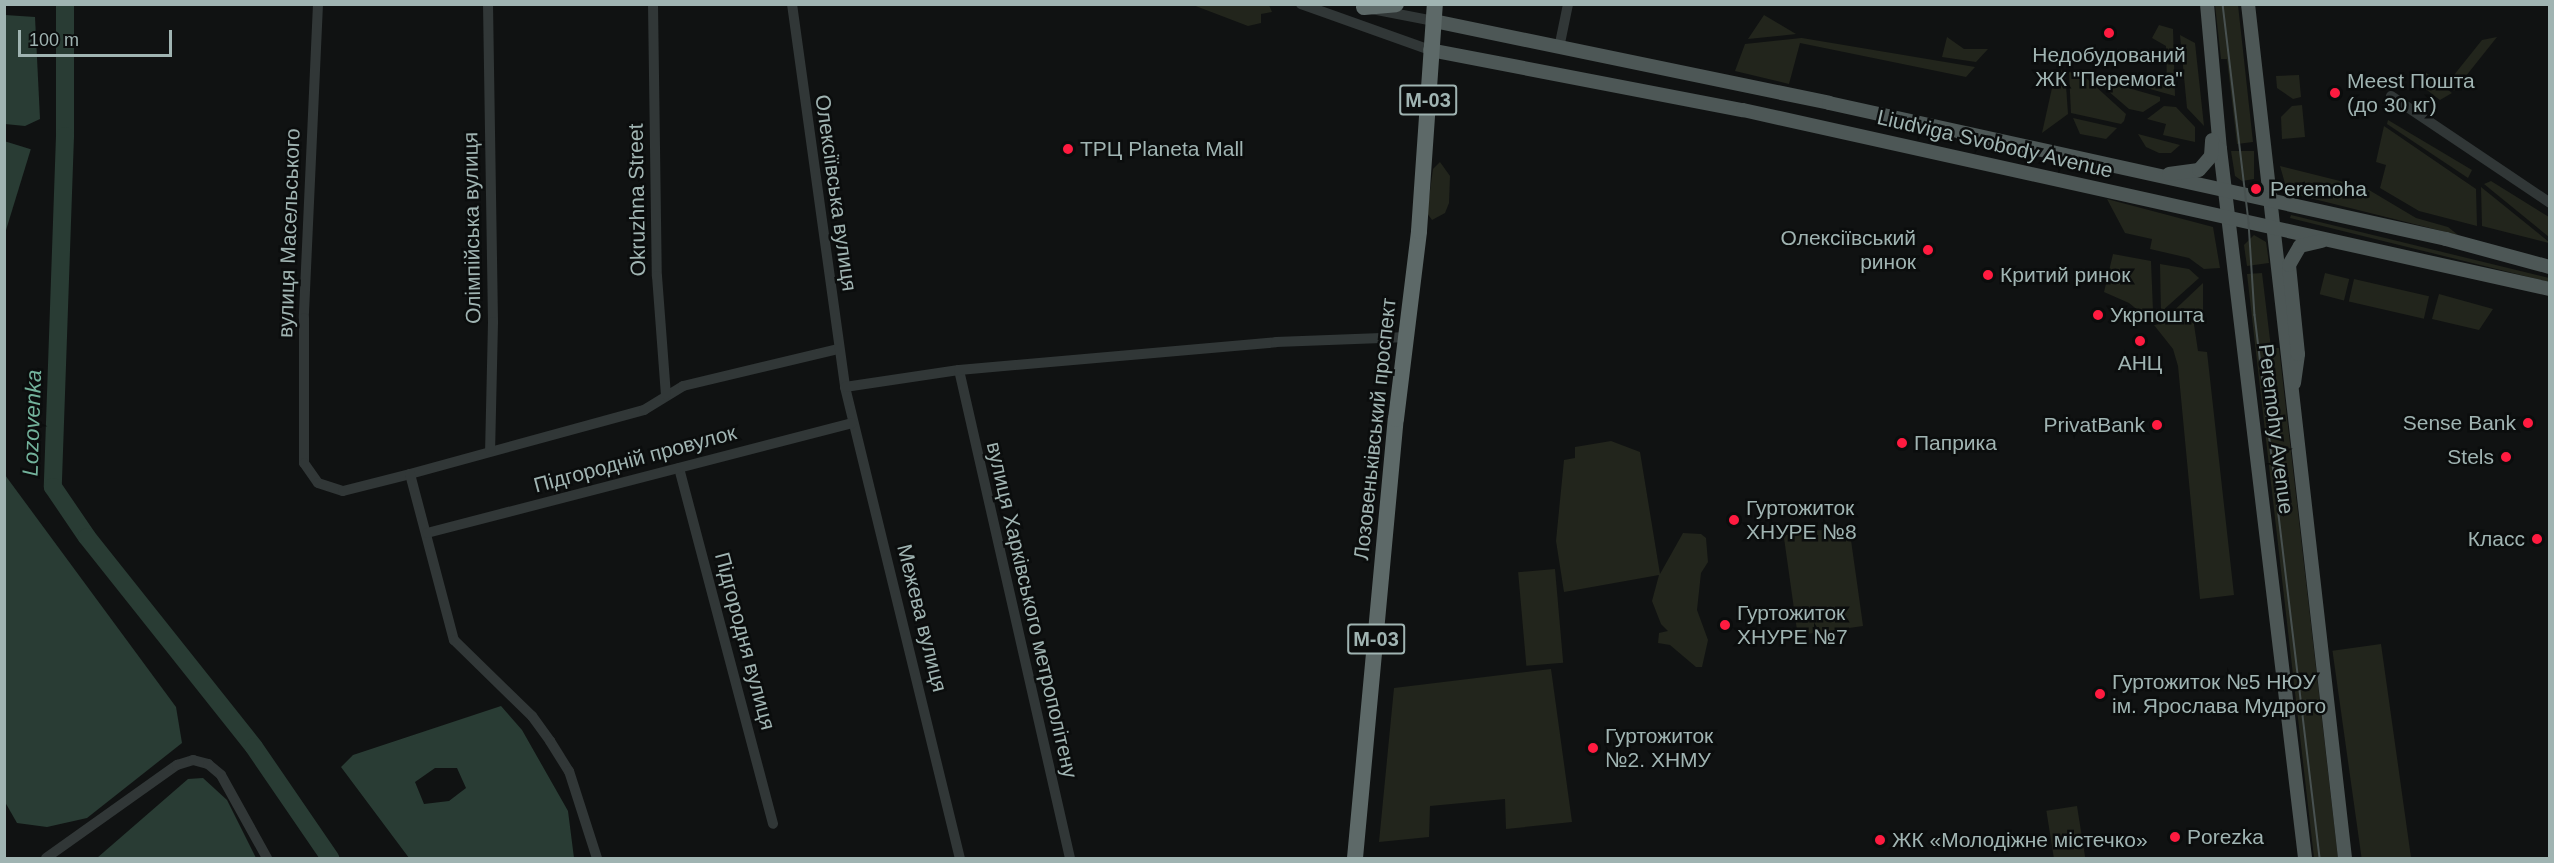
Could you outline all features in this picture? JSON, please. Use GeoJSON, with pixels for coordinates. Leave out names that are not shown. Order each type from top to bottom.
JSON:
{"type":"FeatureCollection","features":[{"type":"Feature","properties":{"kind":"highway"},"geometry":{"type":"LineString","coordinates":[[1360,6],[1396,4]]}},
{"type":"Feature","properties":{"kind":"highway","name":"Лозовеньківський проспект"},"geometry":{"type":"LineString","coordinates":[[1355,858],[1396,419],[1408,337],[1430,50],[1435,13]]}},
{"type":"Feature","properties":{"kind":"main road","name":"Peremohy Avenue"},"geometry":{"type":"LineString","coordinates":[[2207,4],[2228,219],[2305,858]]}},
{"type":"Feature","properties":{"kind":"main road","name":"Peremohy Avenue"},"geometry":{"type":"LineString","coordinates":[[2248,4],[2291,406],[2345,858]]}},
{"type":"Feature","properties":{"kind":"main road","name":"Liudviga Svobody Avenue"},"geometry":{"type":"LineString","coordinates":[[1435,13],[1559,48],[2446,239],[2550,267]]}},
{"type":"Feature","properties":{"kind":"main road"},"geometry":{"type":"LineString","coordinates":[[2139,172],[2190,174],[2211,156],[2205,46],[2211,35]]}},
{"type":"Feature","properties":{"kind":"main road","name":"Liudviga Svobody Avenue"},"geometry":{"type":"LineString","coordinates":[[1430,50],[1720,105],[2550,290]]}},
{"type":"Feature","properties":{"kind":"main road"},"geometry":{"type":"LineString","coordinates":[[2291,406],[2298,354],[2289,265],[2300,246],[2328,240]]}},
{"type":"Feature","properties":{"kind":"street","name":"вулиця Масельського"},"geometry":{"type":"LineString","coordinates":[[318,4],[304,318],[304,463],[318,483],[331,490],[343,491],[410,474]]}},
{"type":"Feature","properties":{"kind":"street","name":"Олімпійська вулиця"},"geometry":{"type":"LineString","coordinates":[[488,4],[493,322],[490,450]]}},
{"type":"Feature","properties":{"kind":"street","name":"Okruzhna Street"},"geometry":{"type":"LineString","coordinates":[[653,4],[657,276],[666,395]]}},
{"type":"Feature","properties":{"kind":"street","name":"Олексіївська вулиця"},"geometry":{"type":"LineString","coordinates":[[792,4],[845,387]]}},
{"type":"Feature","properties":{"kind":"street"},"geometry":{"type":"LineString","coordinates":[[1301,4],[1430,50]]}},
{"type":"Feature","properties":{"kind":"street"},"geometry":{"type":"LineString","coordinates":[[1559,48],[1568,4]]}},
{"type":"Feature","properties":{"kind":"street"},"geometry":{"type":"LineString","coordinates":[[1360,6],[1435,13]]}},
{"type":"Feature","properties":{"kind":"street"},"geometry":{"type":"LineString","coordinates":[[2391,96],[2550,203]]}},
{"type":"Feature","properties":{"kind":"street"},"geometry":{"type":"LineString","coordinates":[[845,387],[958,370],[1276,342],[1408,337]]}},
{"type":"Feature","properties":{"kind":"street"},"geometry":{"type":"LineString","coordinates":[[597,858],[568,771],[550,741],[532,716],[454,640],[410,474],[490,450],[644,410],[683,387],[838,349]]}},
{"type":"Feature","properties":{"kind":"street","name":"вулиця Харківського метрополітену"},"geometry":{"type":"LineString","coordinates":[[958,370],[1070,858]]}},
{"type":"Feature","properties":{"kind":"street","name":"Межева вулиця"},"geometry":{"type":"LineString","coordinates":[[845,387],[960,858]]}},
{"type":"Feature","properties":{"kind":"street","name":"Підгородній провулок"},"geometry":{"type":"LineString","coordinates":[[427,533],[852,423]]}},
{"type":"Feature","properties":{"kind":"street","name":"Підгородня вулиця"},"geometry":{"type":"LineString","coordinates":[[679,468],[773,824]]}},
{"type":"Feature","properties":{"kind":"street"},"geometry":{"type":"LineString","coordinates":[[46,858],[177,765],[193,760],[208,764],[221,775],[267,858]]}},
{"type":"Feature","properties":{"kind":"shaded area"},"geometry":{"type":"Polygon","coordinates":[[[1193,5],[1269,5],[1272,12],[1261,14],[1261,23],[1248,26],[1193,5]]]}},
{"type":"Feature","properties":{"kind":"shaded area"},"geometry":{"type":"Polygon","coordinates":[[[2215,5],[2238,5],[2253,142],[2237,144],[2227,59],[2221,59],[2215,5]]]}},
{"type":"Feature","properties":{"kind":"shaded area"},"geometry":{"type":"Polygon","coordinates":[[[5,15],[35,17],[40,119],[25,126],[5,124],[5,15]]]}},
{"type":"Feature","properties":{"kind":"shaded area"},"geometry":{"type":"Polygon","coordinates":[[[1764,15],[1796,34],[1748,39],[1764,15]]]}},
{"type":"Feature","properties":{"kind":"shaded area"},"geometry":{"type":"Polygon","coordinates":[[[2159,25],[2173,29],[2175,96],[2118,80],[2167,84],[2166,46],[2152,38],[2159,25]]]}},
{"type":"Feature","properties":{"kind":"shaded area"},"geometry":{"type":"Polygon","coordinates":[[[2180,35],[2195,43],[2204,126],[2187,108],[2180,35]]]}},
{"type":"Feature","properties":{"kind":"shaded area"},"geometry":{"type":"Polygon","coordinates":[[[1947,37],[1964,49],[1988,49],[1976,62],[1942,57],[1947,37]]]}},
{"type":"Feature","properties":{"kind":"shaded area"},"geometry":{"type":"Polygon","coordinates":[[[2497,37],[2454,91],[2446,85],[2482,40],[2497,37]]]}},
{"type":"Feature","properties":{"kind":"shaded area"},"geometry":{"type":"Polygon","coordinates":[[[1801,38],[1975,67],[1966,77],[1800,43],[1789,84],[1735,71],[1745,44],[1801,38]]]}},
{"type":"Feature","properties":{"kind":"shaded area"},"geometry":{"type":"Polygon","coordinates":[[[2056,70],[2065,71],[2068,114],[2042,133],[2056,70]]]}},
{"type":"Feature","properties":{"kind":"shaded area"},"geometry":{"type":"Polygon","coordinates":[[[2424,71],[2452,93],[2440,100],[2423,87],[2424,71]]]}},
{"type":"Feature","properties":{"kind":"shaded area"},"geometry":{"type":"Polygon","coordinates":[[[2069,72],[2083,75],[2126,114],[2124,121],[2121,124],[2071,113],[2069,72]]]}},
{"type":"Feature","properties":{"kind":"shaded area"},"geometry":{"type":"Polygon","coordinates":[[[2299,75],[2301,97],[2293,99],[2277,88],[2276,76],[2299,75]]]}},
{"type":"Feature","properties":{"kind":"shaded area"},"geometry":{"type":"Polygon","coordinates":[[[2093,78],[2160,97],[2160,101],[2143,112],[2129,109],[2093,78]]]}},
{"type":"Feature","properties":{"kind":"shaded area"},"geometry":{"type":"Polygon","coordinates":[[[2302,105],[2305,137],[2282,139],[2281,117],[2292,106],[2302,105]]]}},
{"type":"Feature","properties":{"kind":"shaded area"},"geometry":{"type":"Polygon","coordinates":[[[2164,106],[2176,107],[2195,127],[2195,142],[2163,135],[2166,124],[2147,119],[2164,106]]]}},
{"type":"Feature","properties":{"kind":"shaded area"},"geometry":{"type":"Polygon","coordinates":[[[2073,118],[2117,128],[2106,139],[2080,134],[2073,118]]]}},
{"type":"Feature","properties":{"kind":"shaded area"},"geometry":{"type":"Polygon","coordinates":[[[2388,120],[2472,170],[2468,178],[2387,124],[2388,120]]]}},
{"type":"Feature","properties":{"kind":"shaded area"},"geometry":{"type":"Polygon","coordinates":[[[2384,126],[2476,189],[2477,226],[2419,211],[2380,188],[2386,165],[2376,162],[2384,126]]]}},
{"type":"Feature","properties":{"kind":"shaded area"},"geometry":{"type":"Polygon","coordinates":[[[2138,134],[2180,145],[2171,153],[2159,153],[2146,147],[2138,134]]]}},
{"type":"Feature","properties":{"kind":"shaded area"},"geometry":{"type":"Polygon","coordinates":[[[4,141],[31,149],[4,237],[4,141]]]}},
{"type":"Feature","properties":{"kind":"shaded area"},"geometry":{"type":"Polygon","coordinates":[[[2231,151],[2254,151],[2254,179],[2242,181],[2235,176],[2231,151]]]}},
{"type":"Feature","properties":{"kind":"shaded area"},"geometry":{"type":"Polygon","coordinates":[[[1440,162],[1450,176],[1449,203],[1445,213],[1432,220],[1427,213],[1433,169],[1440,162]]]}},
{"type":"Feature","properties":{"kind":"shaded area"},"geometry":{"type":"Polygon","coordinates":[[[2280,166],[2364,187],[2416,218],[2448,227],[2458,235],[2294,194],[2286,187],[2280,166]]]}},
{"type":"Feature","properties":{"kind":"shaded area"},"geometry":{"type":"Polygon","coordinates":[[[2491,181],[2549,217],[2549,237],[2484,184],[2491,181]]]}},
{"type":"Feature","properties":{"kind":"shaded area"},"geometry":{"type":"Polygon","coordinates":[[[2481,187],[2549,242],[2549,243],[2482,226],[2481,187]]]}},
{"type":"Feature","properties":{"kind":"shaded area"},"geometry":{"type":"Polygon","coordinates":[[[2107,199],[2213,227],[2220,268],[2204,269],[2189,258],[2150,249],[2152,239],[2125,233],[2107,199]]]}},
{"type":"Feature","properties":{"kind":"shaded area"},"geometry":{"type":"Polygon","coordinates":[[[2291,215],[2549,278],[2549,282],[2290,218],[2291,215]]]}},
{"type":"Feature","properties":{"kind":"shaded area"},"geometry":{"type":"Polygon","coordinates":[[[2254,235],[2266,242],[2269,263],[2247,266],[2244,245],[2254,235]]]}},
{"type":"Feature","properties":{"kind":"shaded area"},"geometry":{"type":"Polygon","coordinates":[[[2113,254],[2151,261],[2153,311],[2145,316],[2129,303],[2104,292],[2113,254]]]}},
{"type":"Feature","properties":{"kind":"shaded area"},"geometry":{"type":"Polygon","coordinates":[[[2160,264],[2189,269],[2199,278],[2161,312],[2160,264]]]}},
{"type":"Feature","properties":{"kind":"shaded area"},"geometry":{"type":"Polygon","coordinates":[[[2262,273],[2271,348],[2279,348],[2338,858],[2314,858],[2247,274],[2262,273]]]}},
{"type":"Feature","properties":{"kind":"shaded area"},"geometry":{"type":"Polygon","coordinates":[[[2325,273],[2349,279],[2344,300],[2320,294],[2325,273]]]}},
{"type":"Feature","properties":{"kind":"shaded area"},"geometry":{"type":"Polygon","coordinates":[[[2354,279],[2429,296],[2424,319],[2349,301],[2354,279]]]}},
{"type":"Feature","properties":{"kind":"shaded area"},"geometry":{"type":"Polygon","coordinates":[[[2203,283],[2203,313],[2165,319],[2203,283]]]}},
{"type":"Feature","properties":{"kind":"shaded area"},"geometry":{"type":"Polygon","coordinates":[[[2439,294],[2493,309],[2479,330],[2432,319],[2439,294]]]}},
{"type":"Feature","properties":{"kind":"shaded area"},"geometry":{"type":"Polygon","coordinates":[[[2193,318],[2198,351],[2207,352],[2234,595],[2200,599],[2178,366],[2173,349],[2154,325],[2193,318]]]}},
{"type":"Feature","properties":{"kind":"shaded area"},"geometry":{"type":"Polygon","coordinates":[[[1611,441],[1640,452],[1660,574],[1683,533],[1701,534],[1706,538],[1708,562],[1701,573],[1697,610],[1708,640],[1702,667],[1696,667],[1670,645],[1658,643],[1659,633],[1668,631],[1661,624],[1652,601],[1659,575],[1564,592],[1556,541],[1564,460],[1575,458],[1575,447],[1611,441]]]}},
{"type":"Feature","properties":{"kind":"shaded area"},"geometry":{"type":"Polygon","coordinates":[[[5,475],[176,707],[182,743],[87,818],[47,827],[17,823],[5,802],[5,475]]]}},
{"type":"Feature","properties":{"kind":"shaded area"},"geometry":{"type":"Polygon","coordinates":[[[1849,526],[1863,626],[1798,635],[1784,535],[1849,526]]]}},
{"type":"Feature","properties":{"kind":"shaded area"},"geometry":{"type":"Polygon","coordinates":[[[1555,569],[1563,663],[1526,666],[1518,572],[1555,569]]]}},
{"type":"Feature","properties":{"kind":"shaded area"},"geometry":{"type":"Polygon","coordinates":[[[2381,644],[2411,858],[2362,858],[2332,651],[2381,644]]]}},
{"type":"Feature","properties":{"kind":"shaded area"},"geometry":{"type":"Polygon","coordinates":[[[1551,669],[1572,822],[1506,829],[1505,799],[1430,806],[1429,837],[1379,842],[1394,688],[1551,669]]]}},
{"type":"Feature","properties":{"kind":"shaded area"},"geometry":{"type":"Polygon","coordinates":[[[501,706],[522,730],[568,811],[574,858],[409,858],[341,767],[353,755],[501,706]],[[435,768],[415,782],[424,804],[449,801],[466,788],[457,768],[435,768]]]}},
{"type":"Feature","properties":{"kind":"shaded area"},"geometry":{"type":"Polygon","coordinates":[[[203,778],[227,800],[256,858],[97,858],[188,779],[203,778]]]}},
{"type":"Feature","properties":{"kind":"shaded area"},"geometry":{"type":"Polygon","coordinates":[[[2077,806],[2085,858],[2054,858],[2046,811],[2077,806]]]}},
{"type":"Feature","properties":{"kind":"waterway","name":"Lozovenka"},"geometry":{"type":"LineString","coordinates":[[65,4],[65,136],[53,487],[87,537],[254,747],[330,858]]}},
{"type":"Feature","properties":{"kind":"tram line"},"geometry":{"type":"LineString","coordinates":[[2223,4],[2249,223],[2255,315],[2320,858]]}},
{"type":"Feature","properties":{"kind":"place","name":"Недобудований ЖК \"Перемога\""},"geometry":{"type":"Point","coordinates":[2109,33]}},
{"type":"Feature","properties":{"kind":"place","name":"Meest Пошта (до 30 кг)"},"geometry":{"type":"Point","coordinates":[2335,93]}},
{"type":"Feature","properties":{"kind":"place","name":"ТРЦ Planeta Mall"},"geometry":{"type":"Point","coordinates":[1068,149]}},
{"type":"Feature","properties":{"kind":"place","name":"Peremoha"},"geometry":{"type":"Point","coordinates":[2256,189]}},
{"type":"Feature","properties":{"kind":"place","name":"Олексіївський ринок"},"geometry":{"type":"Point","coordinates":[1928,250]}},
{"type":"Feature","properties":{"kind":"place","name":"Критий ринок"},"geometry":{"type":"Point","coordinates":[1988,275]}},
{"type":"Feature","properties":{"kind":"place","name":"Укрпошта"},"geometry":{"type":"Point","coordinates":[2098,315]}},
{"type":"Feature","properties":{"kind":"place","name":"АНЦ"},"geometry":{"type":"Point","coordinates":[2140,341]}},
{"type":"Feature","properties":{"kind":"place","name":"Sense Bank"},"geometry":{"type":"Point","coordinates":[2528,423]}},
{"type":"Feature","properties":{"kind":"place","name":"PrivatBank"},"geometry":{"type":"Point","coordinates":[2157,425]}},
{"type":"Feature","properties":{"kind":"place","name":"Паприка"},"geometry":{"type":"Point","coordinates":[1902,443]}},
{"type":"Feature","properties":{"kind":"place","name":"Stels"},"geometry":{"type":"Point","coordinates":[2506,457]}},
{"type":"Feature","properties":{"kind":"place","name":"Гуртожиток ХНУРЕ №8"},"geometry":{"type":"Point","coordinates":[1734,520]}},
{"type":"Feature","properties":{"kind":"place","name":"Класс"},"geometry":{"type":"Point","coordinates":[2537,539]}},
{"type":"Feature","properties":{"kind":"place","name":"Гуртожиток ХНУРЕ №7"},"geometry":{"type":"Point","coordinates":[1725,625]}},
{"type":"Feature","properties":{"kind":"place","name":"Гуртожиток №5 НЮУ ім. Ярослава Мудрого"},"geometry":{"type":"Point","coordinates":[2100,694]}},
{"type":"Feature","properties":{"kind":"place","name":"Гуртожиток №2. ХНМУ"},"geometry":{"type":"Point","coordinates":[1593,748]}},
{"type":"Feature","properties":{"kind":"place","name":"Porezka"},"geometry":{"type":"Point","coordinates":[2175,837]}},
{"type":"Feature","properties":{"kind":"place","name":"ЖК «Молодіжне містечко»"},"geometry":{"type":"Point","coordinates":[1880,840]}}]}
